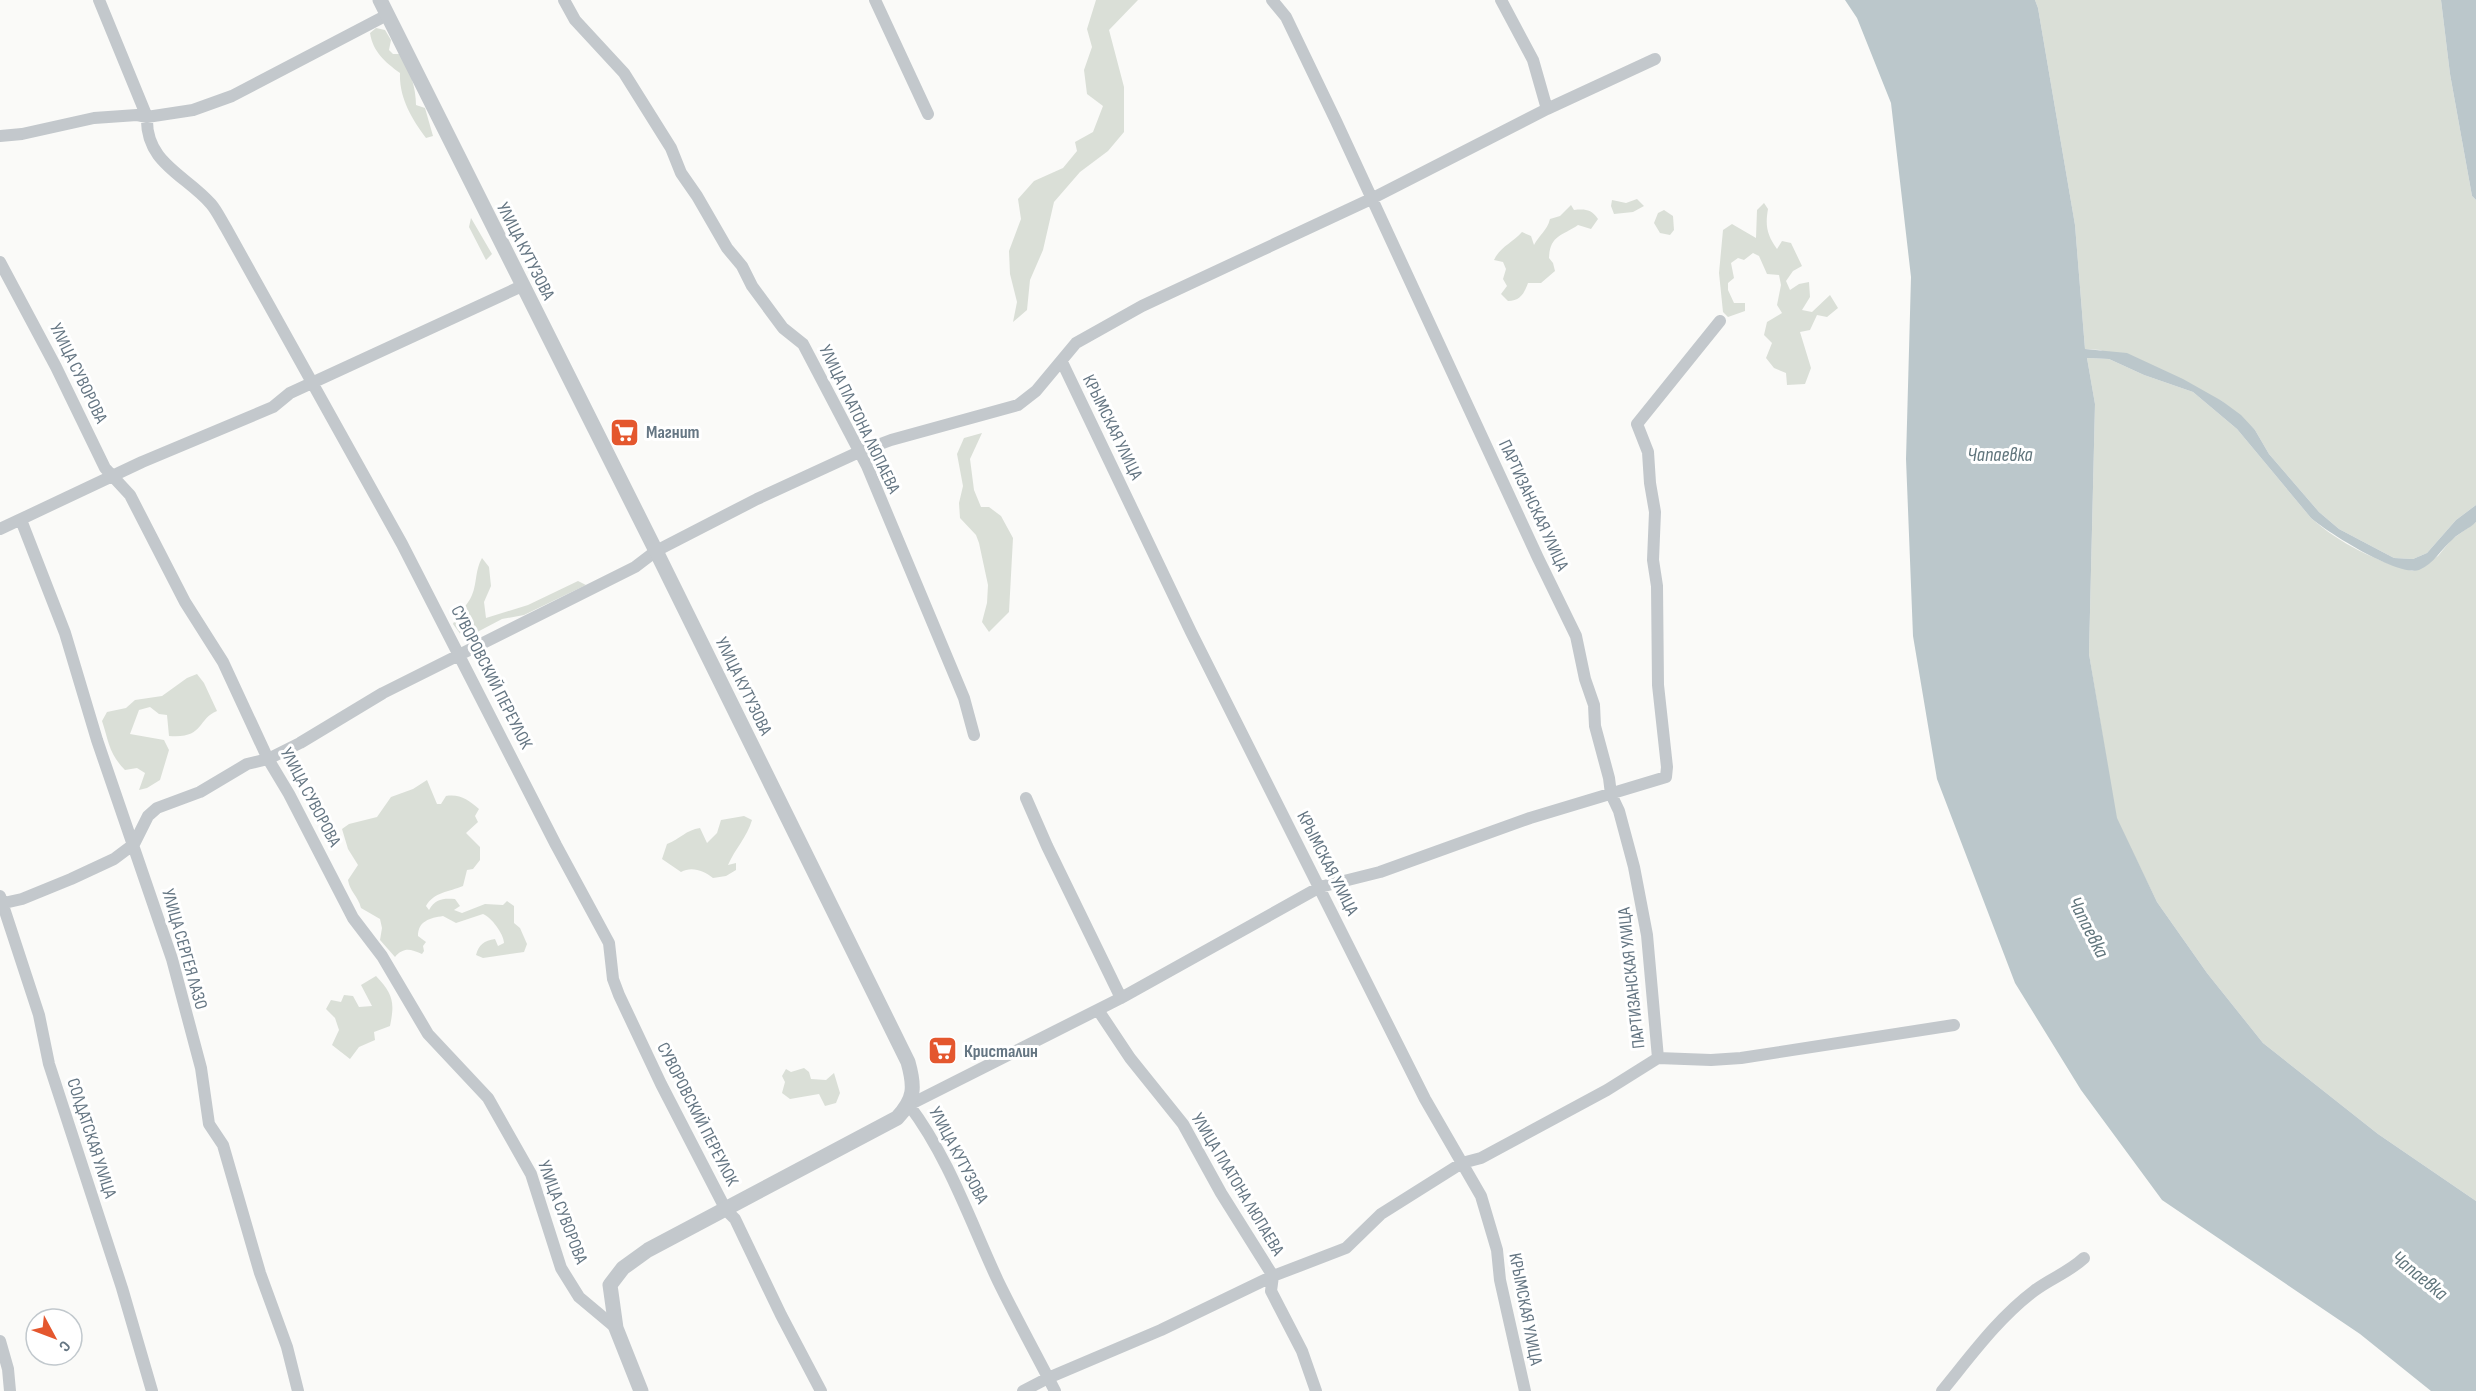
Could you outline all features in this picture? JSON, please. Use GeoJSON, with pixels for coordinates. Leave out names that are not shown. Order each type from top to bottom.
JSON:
{"type":"FeatureCollection","features":[{"type":"Feature","properties":{"kind":"street","name":"СУВОРОВСКИЙ ПЕРЕУЛОК"},"geometry":{"type":"LineString","coordinates":[[99,0],[147,117],[146,132],[152,146],[177,176],[210,203],[226,228],[402,544],[556,845],[609,943],[613,979],[661,1084],[726,1210],[735,1219],[781,1316],[821,1391]]}},
{"type":"Feature","properties":{"kind":"street","name":"УЛИЦА КУТУЗОВА"},"geometry":{"type":"LineString","coordinates":[[380,0],[656,551],[908,1062],[914,1083],[909,1105],[949,1171],[999,1281],[1055,1391]]}},
{"type":"Feature","properties":{"kind":"street","name":"УЛИЦА ПЛАТОНА ЛЮПАЕВА"},"geometry":{"type":"LineString","coordinates":[[564,0],[575,20],[624,73],[671,148],[681,173],[727,248],[742,266],[752,286],[783,328],[803,344],[853,435],[871,475],[960,689],[974,735]]}},
{"type":"Feature","properties":{"kind":"street"},"geometry":{"type":"LineString","coordinates":[[875,0],[928,114]]}},
{"type":"Feature","properties":{"kind":"street","name":"ПАРТИЗАНСКАЯ УЛИЦА"},"geometry":{"type":"LineString","coordinates":[[1272,0],[1286,17],[1576,636],[1585,680],[1594,705],[1595,726],[1611,794],[1634,867],[1647,935],[1658,1058]]}},
{"type":"Feature","properties":{"kind":"street"},"geometry":{"type":"LineString","coordinates":[[1501,0],[1533,60],[1547,109]]}},
{"type":"Feature","properties":{"kind":"street"},"geometry":{"type":"LineString","coordinates":[[0,136],[22,134],[94,118],[147,117],[193,110],[232,96],[387,15]]}},
{"type":"Feature","properties":{"kind":"street"},"geometry":{"type":"LineString","coordinates":[[1,901],[22,898],[114,859],[134,844],[148,816],[157,808],[200,792],[247,764],[268,759],[300,743],[383,693],[635,567],[656,551],[757,499],[859,452],[891,440],[1018,405],[1036,392],[1076,343],[1142,306],[1371,199],[1547,109],[1655,59]]}},
{"type":"Feature","properties":{"kind":"street","name":"УЛИЦА СУВОРОВА"},"geometry":{"type":"LineString","coordinates":[[0,262],[112,477],[130,495],[185,602],[223,662],[268,759],[289,794],[353,918],[382,956],[428,1034],[488,1098],[531,1174],[561,1268],[579,1297],[616,1328]]}},
{"type":"Feature","properties":{"kind":"street"},"geometry":{"type":"LineString","coordinates":[[0,529],[70,494],[273,407],[290,393],[522,286]]}},
{"type":"Feature","properties":{"kind":"street"},"geometry":{"type":"LineString","coordinates":[[726,1210],[897,1118],[909,1105],[1122,998],[1320,887],[1380,872],[1530,818],[1666,777],[1658,685],[1658,586],[1653,560],[1654,512],[1648,452],[1636,424],[1720,321]]}},
{"type":"Feature","properties":{"kind":"street","name":"КРЫМСКАЯ УЛИЦА"},"geometry":{"type":"LineString","coordinates":[[1062,362],[1191,632],[1425,1099],[1481,1196],[1497,1251],[1500,1280],[1524,1391]]}},
{"type":"Feature","properties":{"kind":"street","name":"УЛИЦА СЕРГЕЯ ЛАЗО"},"geometry":{"type":"LineString","coordinates":[[21,520],[65,633],[97,740],[172,959],[201,1068],[209,1124],[223,1145],[260,1273],[287,1347],[298,1391]]}},
{"type":"Feature","properties":{"kind":"street"},"geometry":{"type":"LineString","coordinates":[[1026,798],[1047,846],[1122,998]]}},
{"type":"Feature","properties":{"kind":"street","name":"СОЛДАТСКАЯ УЛИЦА"},"geometry":{"type":"LineString","coordinates":[[1,901],[39,1015],[50,1064],[122,1288],[152,1391]]}},
{"type":"Feature","properties":{"kind":"street","name":"УЛИЦА ПЛАТОНА ЛЮПАЕВА"},"geometry":{"type":"LineString","coordinates":[[1098,1010],[1130,1058],[1183,1124],[1221,1193],[1273,1276],[1271,1291],[1302,1351],[1316,1391]]}},
{"type":"Feature","properties":{"kind":"street"},"geometry":{"type":"LineString","coordinates":[[1023,1391],[1161,1330],[1273,1276],[1346,1248],[1382,1214],[1462,1163],[1481,1158],[1607,1090],[1658,1058],[1711,1060],[1741,1058],[1954,1024]]}},
{"type":"Feature","properties":{"kind":"street","name":"УЛИЦА СУВОРОВА"},"geometry":{"type":"LineString","coordinates":[[641,1391],[616,1328],[610,1285],[623,1268],[648,1250],[726,1210]]}},
{"type":"Feature","properties":{"kind":"street"},"geometry":{"type":"LineString","coordinates":[[1942,1391],[1986,1338],[2019,1304],[2033,1292],[2071,1270],[2084,1258]]}},
{"type":"Feature","properties":{"kind":"street"},"geometry":{"type":"LineString","coordinates":[[0,1341],[8,1369],[10,1391]]}},
{"type":"Feature","properties":{"kind":"shaded area"},"geometry":{"type":"Polygon","coordinates":[[[1096,0],[1138,0],[1109,30],[1124,87],[1124,132],[1108,151],[1080,172],[1054,202],[1043,250],[1030,280],[1027,310],[1013,322],[1017,302],[1010,274],[1009,251],[1021,219],[1018,199],[1034,181],[1063,168],[1077,151],[1075,142],[1093,132],[1103,106],[1087,94],[1084,70],[1092,47],[1087,29],[1096,0]]]}},
{"type":"Feature","properties":{"kind":"shaded area"},"geometry":{"type":"Polygon","coordinates":[[[2035,0],[2441,0],[2450,74],[2472,196],[2476,200],[2476,505],[2456,520],[2427,553],[2413,559],[2394,558],[2339,529],[2319,512],[2269,454],[2255,430],[2222,401],[2100,350],[2085,349],[2075,225],[2035,0]]]}},
{"type":"Feature","properties":{"kind":"shaded area"},"geometry":{"type":"Polygon","coordinates":[[[376,28],[385,30],[391,40],[389,50],[393,54],[400,54],[407,65],[414,85],[416,105],[425,108],[433,136],[426,138],[416,123],[404,100],[400,73],[385,61],[374,46],[370,33],[376,28]]]}},
{"type":"Feature","properties":{"kind":"shaded area"},"geometry":{"type":"Polygon","coordinates":[[[1637,199],[1644,206],[1633,212],[1614,214],[1611,206],[1612,200],[1626,203],[1637,199]]]}},
{"type":"Feature","properties":{"kind":"shaded area"},"geometry":{"type":"Polygon","coordinates":[[[1764,203],[1768,209],[1769,235],[1777,249],[1782,241],[1791,243],[1802,266],[1793,271],[1786,281],[1790,290],[1799,284],[1809,282],[1810,297],[1802,310],[1812,312],[1830,295],[1838,308],[1827,317],[1817,315],[1810,330],[1800,332],[1811,368],[1805,384],[1787,385],[1786,373],[1774,368],[1766,358],[1772,343],[1764,335],[1767,322],[1782,313],[1777,305],[1781,285],[1779,275],[1767,274],[1759,256],[1753,253],[1744,260],[1738,258],[1731,263],[1734,278],[1728,283],[1728,290],[1734,303],[1745,303],[1745,311],[1728,317],[1723,312],[1719,273],[1723,230],[1732,224],[1756,238],[1757,210],[1764,203]]]}},
{"type":"Feature","properties":{"kind":"shaded area"},"geometry":{"type":"Polygon","coordinates":[[[1571,205],[1574,210],[1590,211],[1598,219],[1591,229],[1578,225],[1554,240],[1549,258],[1555,271],[1541,283],[1528,283],[1521,296],[1516,300],[1508,301],[1501,294],[1507,286],[1503,279],[1506,269],[1503,262],[1494,260],[1503,248],[1522,232],[1531,236],[1534,245],[1550,219],[1560,216],[1571,205]]]}},
{"type":"Feature","properties":{"kind":"shaded area"},"geometry":{"type":"Polygon","coordinates":[[[1664,210],[1673,216],[1674,230],[1670,235],[1660,233],[1654,223],[1658,213],[1664,210]]]}},
{"type":"Feature","properties":{"kind":"shaded area"},"geometry":{"type":"Polygon","coordinates":[[[471,218],[492,254],[486,260],[469,227],[471,218]]]}},
{"type":"Feature","properties":{"kind":"shaded area"},"geometry":{"type":"Polygon","coordinates":[[[2087,358],[2109,359],[2144,375],[2193,392],[2237,429],[2311,518],[2334,536],[2372,557],[2413,571],[2438,556],[2451,540],[2476,522],[2476,1201],[2378,1134],[2263,1043],[2207,973],[2157,902],[2116,818],[2089,654],[2095,404],[2087,358]]]}},
{"type":"Feature","properties":{"kind":"shaded area"},"geometry":{"type":"Polygon","coordinates":[[[982,433],[970,459],[974,490],[981,507],[989,507],[1001,516],[1013,538],[1009,612],[989,632],[982,622],[987,603],[988,585],[979,543],[976,535],[960,518],[959,503],[963,486],[957,454],[964,438],[982,433]]]}},
{"type":"Feature","properties":{"kind":"shaded area"},"geometry":{"type":"Polygon","coordinates":[[[482,558],[489,567],[491,586],[484,602],[486,618],[528,605],[578,581],[586,585],[524,615],[502,619],[464,639],[453,624],[472,595],[482,558]]]}},
{"type":"Feature","properties":{"kind":"shaded area"},"geometry":{"type":"Polygon","coordinates":[[[197,674],[204,683],[217,711],[211,714],[194,732],[169,736],[167,715],[159,714],[150,707],[139,710],[130,734],[164,740],[169,750],[160,780],[139,790],[145,773],[137,768],[125,770],[120,764],[110,747],[102,721],[107,712],[126,708],[135,700],[162,696],[187,678],[197,674]]]}},
{"type":"Feature","properties":{"kind":"shaded area"},"geometry":{"type":"Polygon","coordinates":[[[427,780],[437,804],[441,804],[446,796],[456,796],[468,800],[479,809],[475,816],[478,822],[466,833],[480,847],[480,860],[473,869],[467,870],[463,886],[438,895],[426,906],[429,910],[440,900],[455,899],[460,906],[454,910],[462,913],[485,904],[503,905],[507,901],[514,906],[514,923],[520,928],[527,944],[524,952],[483,958],[476,955],[480,946],[488,941],[495,939],[498,946],[504,943],[496,926],[483,914],[456,923],[443,916],[429,919],[420,927],[418,936],[426,942],[422,954],[407,950],[395,957],[380,940],[382,928],[380,919],[361,908],[348,880],[358,865],[348,849],[342,829],[349,824],[377,817],[391,797],[413,789],[427,780]]]}},
{"type":"Feature","properties":{"kind":"shaded area"},"geometry":{"type":"Polygon","coordinates":[[[744,816],[752,820],[728,865],[736,863],[736,870],[726,876],[713,878],[694,869],[681,872],[662,859],[667,844],[687,833],[700,828],[707,843],[717,833],[721,820],[744,816]]]}},
{"type":"Feature","properties":{"kind":"shaded area"},"geometry":{"type":"Polygon","coordinates":[[[376,976],[386,988],[391,999],[390,1026],[374,1032],[375,1040],[359,1047],[350,1059],[332,1045],[339,1030],[335,1018],[326,1009],[331,1000],[341,1002],[344,995],[353,996],[359,1007],[372,1006],[361,985],[376,976]]]}},
{"type":"Feature","properties":{"kind":"shaded area"},"geometry":{"type":"Polygon","coordinates":[[[804,1068],[809,1072],[811,1079],[826,1080],[834,1073],[840,1093],[836,1103],[825,1106],[819,1094],[790,1099],[782,1093],[785,1082],[782,1076],[786,1069],[791,1072],[804,1068]]]}},
{"type":"Feature","properties":{"kind":"water","name":"Чапаевка"},"geometry":{"type":"Polygon","coordinates":[[[1845,0],[2035,0],[2075,225],[2085,349],[2127,353],[2183,379],[2222,401],[2241,415],[2255,430],[2269,454],[2319,512],[2339,529],[2394,558],[2413,559],[2427,553],[2456,520],[2476,505],[2476,522],[2449,543],[2429,564],[2419,570],[2396,567],[2363,552],[2311,518],[2237,429],[2193,392],[2144,375],[2109,359],[2087,358],[2095,404],[2089,654],[2117,818],[2157,902],[2207,973],[2263,1043],[2378,1134],[2476,1201],[2476,1391],[2431,1391],[2360,1334],[2162,1200],[2081,1090],[2015,983],[1937,779],[1913,636],[1906,459],[1911,277],[1891,103],[1857,18],[1845,0]]]}},
{"type":"Feature","properties":{"kind":"water"},"geometry":{"type":"Polygon","coordinates":[[[2441,0],[2476,0],[2476,200],[2472,196],[2450,74],[2441,0]]]}},
{"type":"Feature","properties":{"kind":"place","name":"Магнит"},"geometry":{"type":"Point","coordinates":[625,432]}},
{"type":"Feature","properties":{"kind":"place","name":"Кристалин"},"geometry":{"type":"Point","coordinates":[943,1051]}}]}
